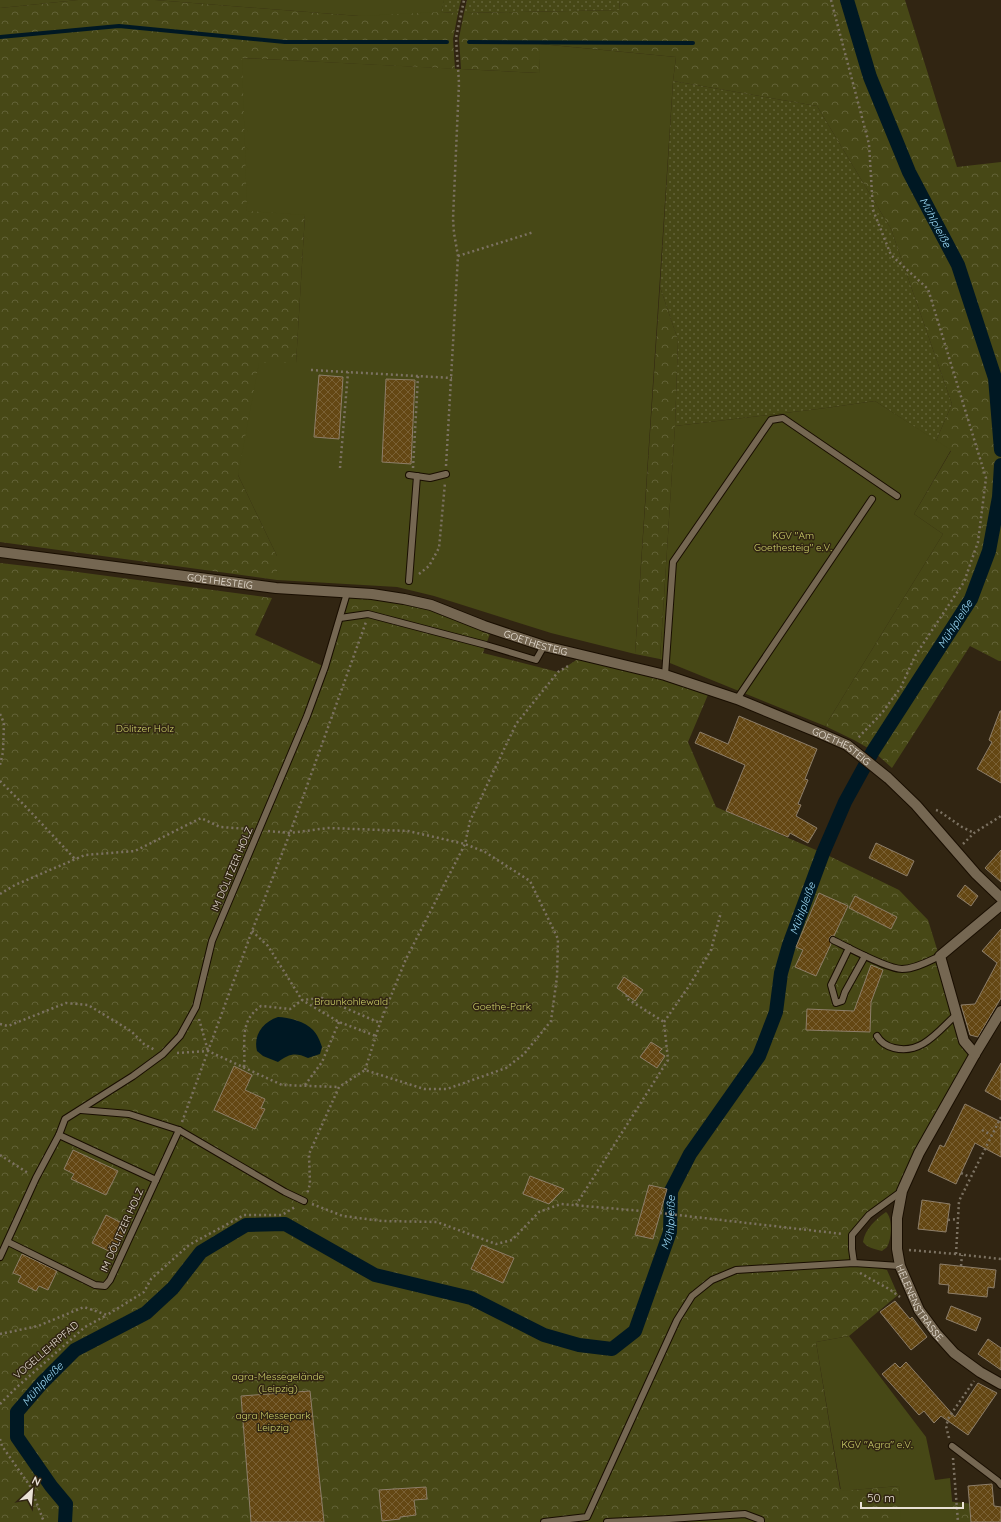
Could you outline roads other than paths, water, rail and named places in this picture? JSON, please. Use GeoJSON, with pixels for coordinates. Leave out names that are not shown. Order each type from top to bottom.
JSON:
{"type":"FeatureCollection","features":[{"type":"Feature","properties":{"kind":"main road","name":"GOETHESTEIG"},"geometry":{"type":"LineString","coordinates":[[0,552],[276,588],[404,599],[431,605],[484,626],[544,646],[665,675],[737,699],[847,745],[888,778],[916,805],[976,874],[1001,898]]}},
{"type":"Feature","properties":{"kind":"main road"},"geometry":{"type":"LineString","coordinates":[[1001,905],[940,956],[964,1041],[975,1054],[1001,1011]]}},
{"type":"Feature","properties":{"kind":"main road","name":"HELENENSTRASSE"},"geometry":{"type":"LineString","coordinates":[[975,1054],[919,1153],[902,1191],[896,1218],[897,1249],[900,1266],[919,1310],[936,1333],[954,1353],[980,1372],[1001,1384]]}},
{"type":"Feature","properties":{"kind":"lane"},"geometry":{"type":"LineString","coordinates":[[665,675],[673,562],[771,420],[782,418],[897,496]]}},
{"type":"Feature","properties":{"kind":"lane"},"geometry":{"type":"LineString","coordinates":[[409,581],[413,475],[430,478],[446,474]]}},
{"type":"Feature","properties":{"kind":"lane"},"geometry":{"type":"LineString","coordinates":[[737,699],[872,498]]}},
{"type":"Feature","properties":{"kind":"lane","name":"IM DÖLITZER HOLZ"},"geometry":{"type":"LineString","coordinates":[[0,1257],[36,1178],[59,1135],[65,1119],[133,1076],[163,1054],[180,1036],[196,1008],[212,941],[307,716],[325,667],[347,593]]}},
{"type":"Feature","properties":{"kind":"lane"},"geometry":{"type":"LineString","coordinates":[[340,618],[368,614],[486,645],[536,660],[544,646]]}},
{"type":"Feature","properties":{"kind":"lane"},"geometry":{"type":"LineString","coordinates":[[832,940],[889,966],[902,969],[916,966],[940,956]]}},
{"type":"Feature","properties":{"kind":"lane"},"geometry":{"type":"LineString","coordinates":[[849,948],[831,985],[836,1003],[842,1001],[845,992],[865,956]]}},
{"type":"Feature","properties":{"kind":"lane"},"geometry":{"type":"LineString","coordinates":[[877,1036],[881,1043],[890,1047],[910,1050],[922,1046],[957,1014]]}},
{"type":"Feature","properties":{"kind":"lane"},"geometry":{"type":"LineString","coordinates":[[81,1110],[129,1114],[179,1130],[285,1192],[304,1201]]}},
{"type":"Feature","properties":{"kind":"lane"},"geometry":{"type":"LineString","coordinates":[[156,1180],[179,1130]]}},
{"type":"Feature","properties":{"kind":"lane","name":"IM DÖLITZER HOLZ"},"geometry":{"type":"LineString","coordinates":[[8,1242],[95,1285],[105,1286],[110,1280],[156,1180],[59,1135]]}},
{"type":"Feature","properties":{"kind":"lane"},"geometry":{"type":"LineString","coordinates":[[854,1264],[852,1235],[869,1215],[902,1191]]}},
{"type":"Feature","properties":{"kind":"lane"},"geometry":{"type":"LineString","coordinates":[[544,1522],[587,1517],[677,1320],[692,1296],[712,1280],[736,1270],[854,1264],[900,1266]]}},
{"type":"Feature","properties":{"kind":"lane"},"geometry":{"type":"LineString","coordinates":[[952,1446],[998,1481],[1001,1485]]}},
{"type":"Feature","properties":{"kind":"lane"},"geometry":{"type":"LineString","coordinates":[[607,1522],[745,1514],[761,1520],[761,1522]]}},
{"type":"Feature","properties":{"kind":"water"},"geometry":{"type":"Polygon","coordinates":[[[278,1017],[297,1020],[310,1027],[316,1034],[322,1047],[320,1054],[308,1058],[299,1055],[292,1055],[278,1062],[263,1056],[257,1051],[256,1040],[260,1030],[268,1022],[278,1017]]]}},
{"type":"Feature","properties":{"kind":"waterway","name":"Mühlpleiße"},"geometry":{"type":"LineString","coordinates":[[847,0],[870,77],[909,172],[958,265],[995,378],[1001,450]]}},
{"type":"Feature","properties":{"kind":"waterway"},"geometry":{"type":"LineString","coordinates":[[0,37],[119,26],[285,42],[447,42]]}},
{"type":"Feature","properties":{"kind":"waterway"},"geometry":{"type":"LineString","coordinates":[[469,42],[693,43]]}},
{"type":"Feature","properties":{"kind":"waterway","name":"Mühlpleiße"},"geometry":{"type":"LineString","coordinates":[[65,1522],[66,1504],[51,1486],[17,1437],[17,1412],[42,1383],[75,1350],[146,1313],[173,1288],[201,1252],[246,1225],[285,1224],[375,1275],[471,1298],[544,1335],[579,1345],[612,1349],[635,1331],[670,1232],[671,1191],[690,1154],[759,1056],[776,1012],[781,973],[789,945],[823,853],[845,802],[873,751],[971,599],[989,551],[999,497],[1001,465]]}},
{"type":"Feature","properties":{"kind":"park label","name":"KGV \"Am Goethesteig\" e.V."},"geometry":{"type":"Point","coordinates":[793,540]}},
{"type":"Feature","properties":{"kind":"park label","name":"Dölitzer Holz"},"geometry":{"type":"Point","coordinates":[145,728]}},
{"type":"Feature","properties":{"kind":"park label","name":"Braunkohlewald"},"geometry":{"type":"Point","coordinates":[351,1001]}},
{"type":"Feature","properties":{"kind":"park label","name":"Goethe-Park"},"geometry":{"type":"Point","coordinates":[502,1006]}},
{"type":"Feature","properties":{"kind":"park label","name":"agra-Messegelände (Leipzig)"},"geometry":{"type":"Point","coordinates":[278,1382]}},
{"type":"Feature","properties":{"kind":"park label","name":"agra Messepark Leipzig"},"geometry":{"type":"Point","coordinates":[273,1420]}},
{"type":"Feature","properties":{"kind":"park label","name":"KGV \"Agra\" e.V."},"geometry":{"type":"Point","coordinates":[877,1444]}}]}
